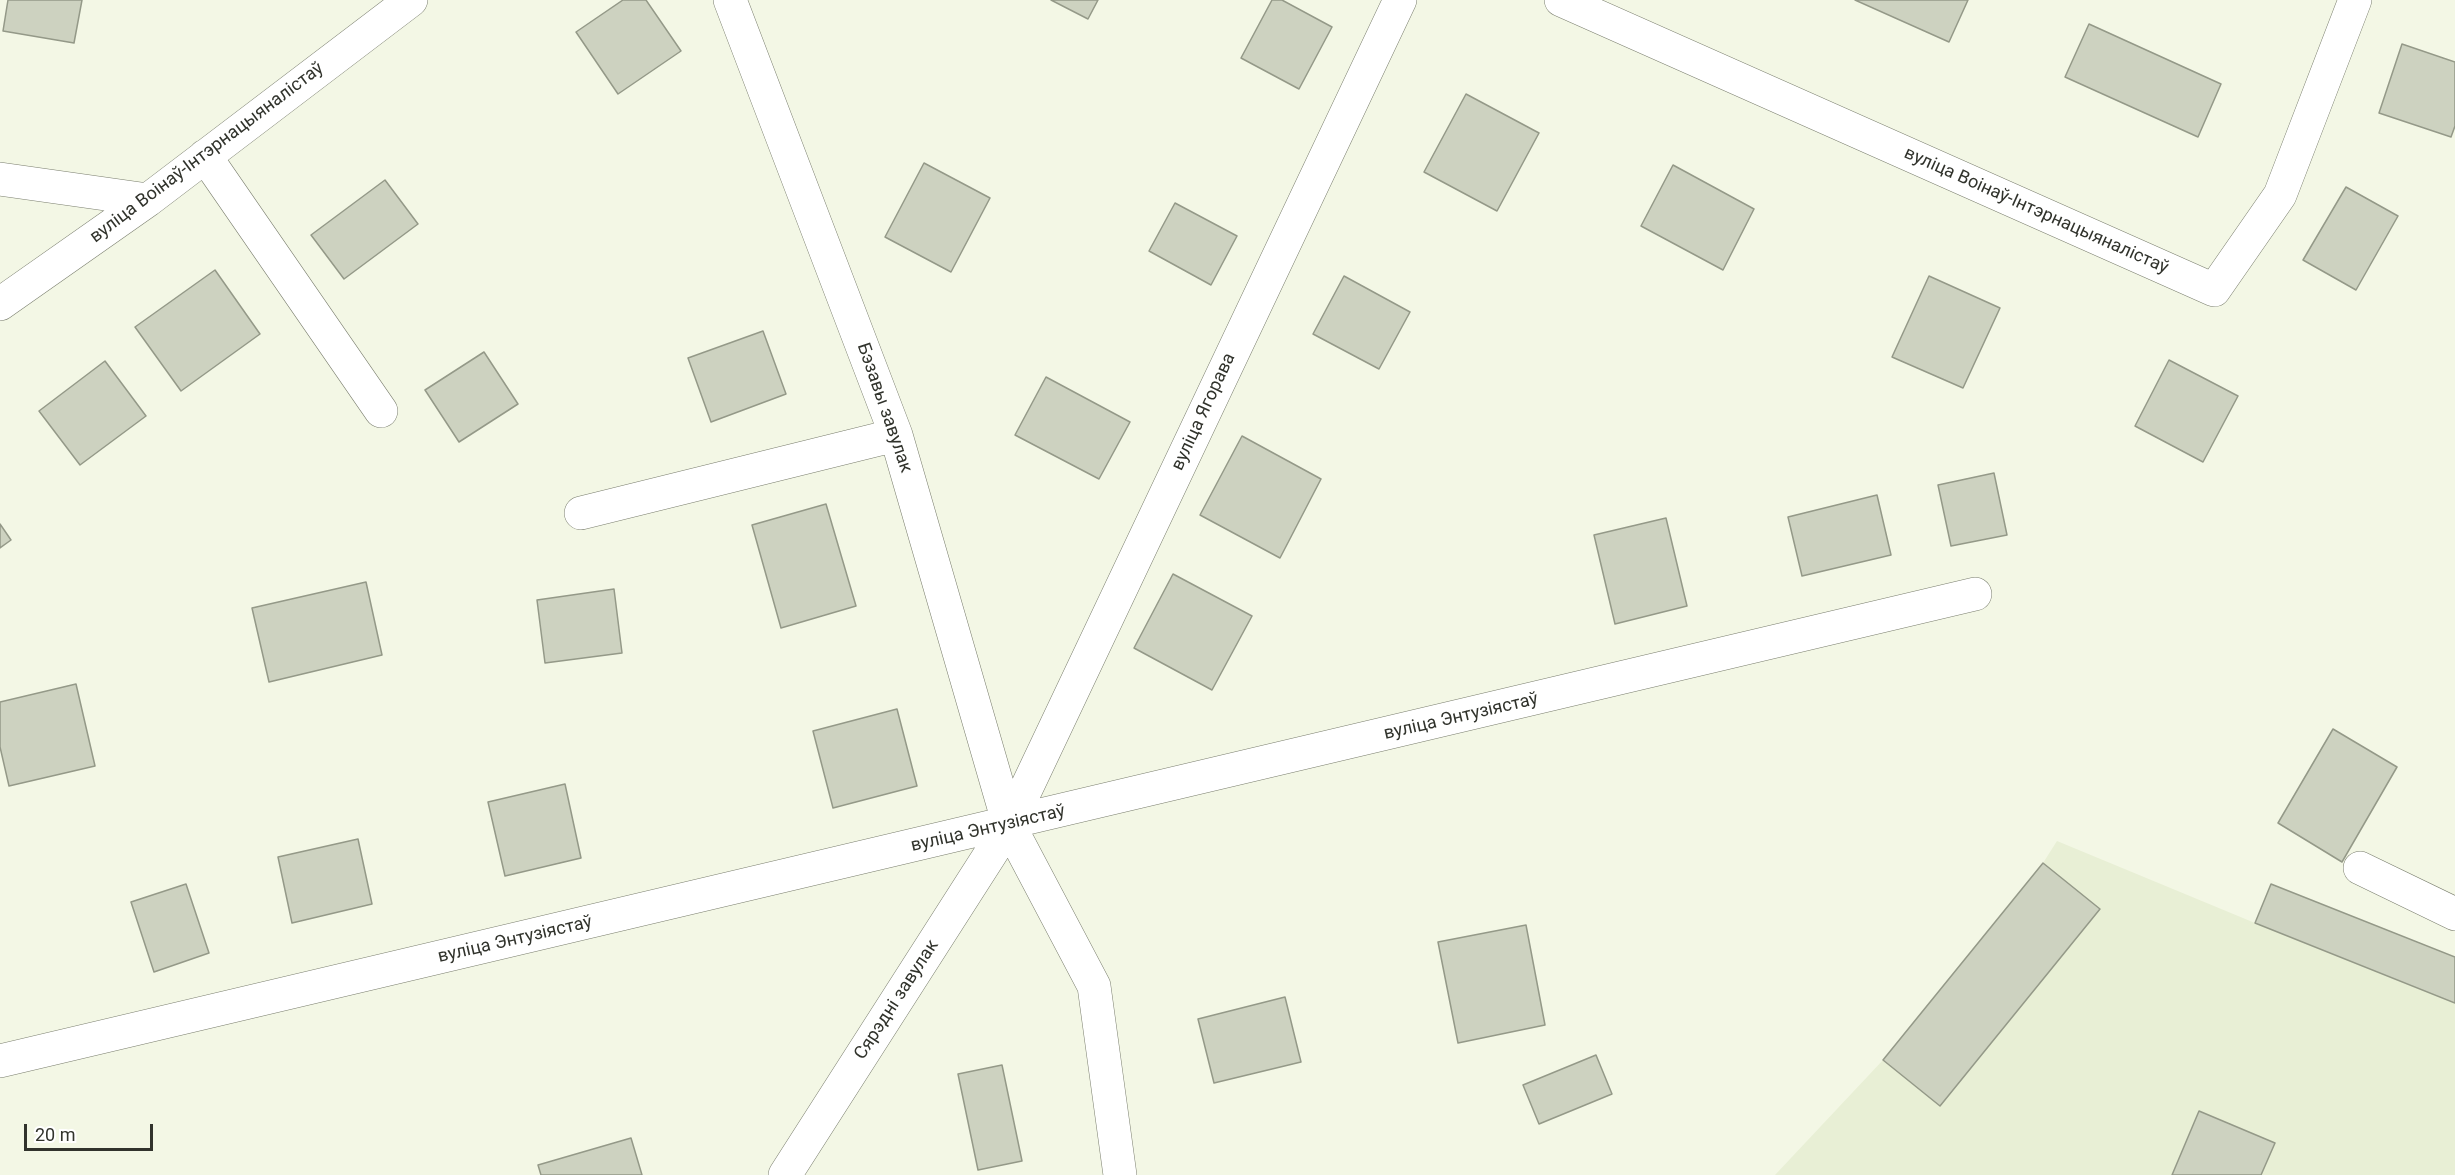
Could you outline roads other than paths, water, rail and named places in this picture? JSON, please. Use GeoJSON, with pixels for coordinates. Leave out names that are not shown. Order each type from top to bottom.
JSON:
{"type":"FeatureCollection","features":[{"type":"Feature","properties":{"kind":"street","name":"вуліца Воінаў-Інтэрнацыяналістаў"},"geometry":{"type":"LineString","coordinates":[[0,304],[148,200],[411,0]]}},
{"type":"Feature","properties":{"kind":"street","name":"Бэзавы завулак"},"geometry":{"type":"LineString","coordinates":[[730,0],[896,435],[1009,825],[1094,986],[1120,1175]]}},
{"type":"Feature","properties":{"kind":"street","name":"вуліца Ягорава"},"geometry":{"type":"LineString","coordinates":[[1009,825],[1400,0]]}},
{"type":"Feature","properties":{"kind":"street","name":"вуліца Воінаў-Інтэрнацыяналістаў"},"geometry":{"type":"LineString","coordinates":[[1561,0],[2214,290],[2280,195],[2355,0]]}},
{"type":"Feature","properties":{"kind":"street"},"geometry":{"type":"LineString","coordinates":[[205,156],[381,411]]}},
{"type":"Feature","properties":{"kind":"street"},"geometry":{"type":"LineString","coordinates":[[0,179],[148,200]]}},
{"type":"Feature","properties":{"kind":"street"},"geometry":{"type":"LineString","coordinates":[[581,513],[896,435]]}},
{"type":"Feature","properties":{"kind":"street","name":"вуліца Энтузіястаў"},"geometry":{"type":"LineString","coordinates":[[0,1061],[1009,825],[1975,594]]}},
{"type":"Feature","properties":{"kind":"street","name":"Сярэдні завулак"},"geometry":{"type":"LineString","coordinates":[[785,1175],[1009,825]]}},
{"type":"Feature","properties":{"kind":"street"},"geometry":{"type":"LineString","coordinates":[[2360,868],[2455,914]]}}]}
